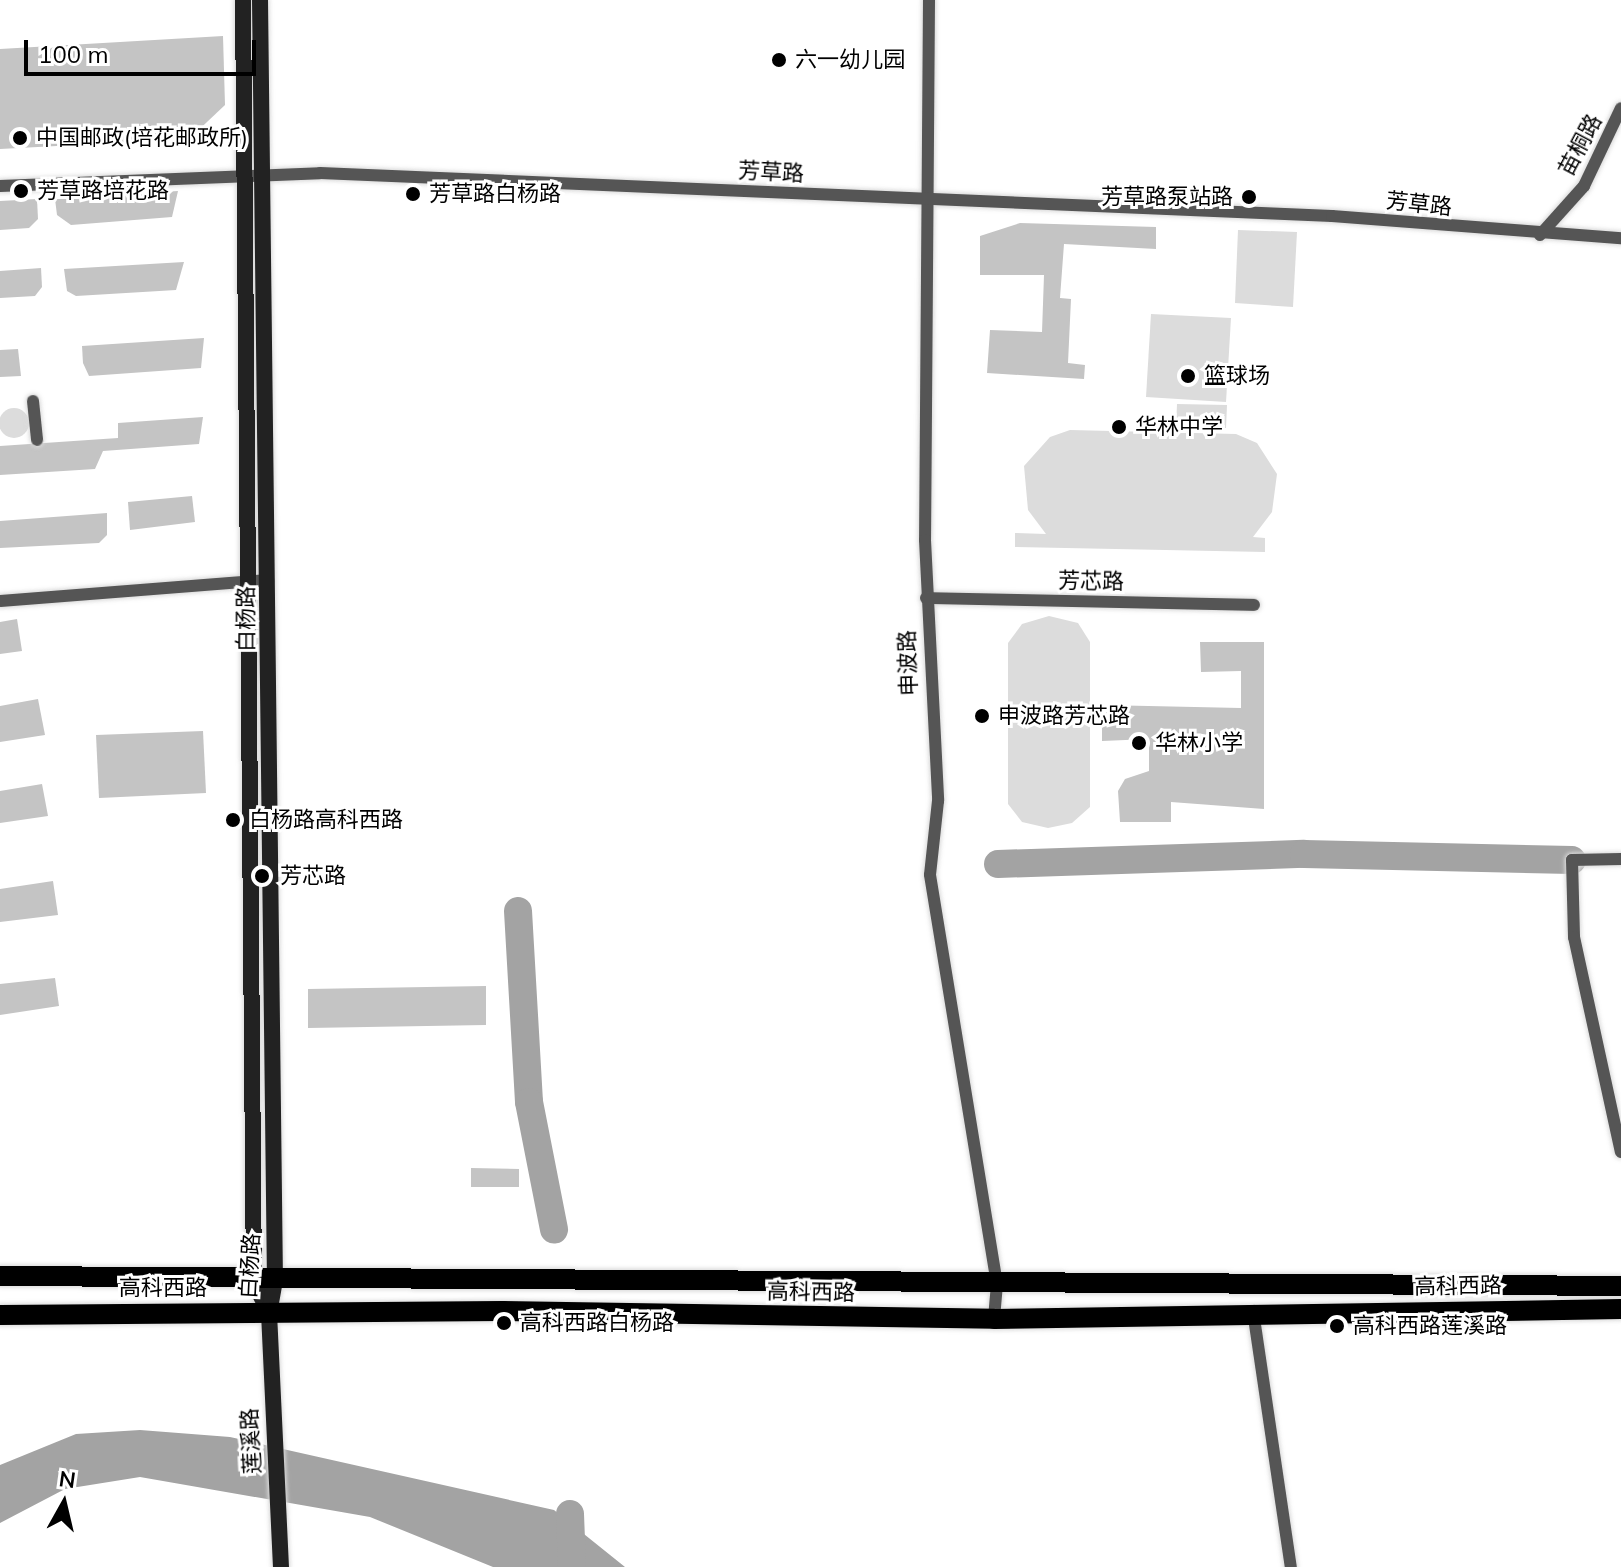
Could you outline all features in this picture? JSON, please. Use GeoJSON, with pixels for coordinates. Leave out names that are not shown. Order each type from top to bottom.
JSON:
{"type":"FeatureCollection","features":[{"type":"Feature","properties":{"kind":"main road","name":"白杨路"},"geometry":{"type":"LineString","coordinates":[[243,0],[248,172],[250,582],[264,1281],[269,1313]]}},
{"type":"Feature","properties":{"kind":"main road","name":"白杨路"},"geometry":{"type":"LineString","coordinates":[[260,0],[267,172],[264,1281]]}},
{"type":"Feature","properties":{"kind":"main road","name":"高科西路"},"geometry":{"type":"LineString","coordinates":[[0,1276],[264,1281],[1621,1286]]}},
{"type":"Feature","properties":{"kind":"main road","name":"高科西路"},"geometry":{"type":"LineString","coordinates":[[0,1315],[269,1313],[994,1319],[1253,1311],[1621,1309]]}},
{"type":"Feature","properties":{"kind":"main road","name":"莲溪路"},"geometry":{"type":"LineString","coordinates":[[269,1313],[272,1439],[281,1567]]}},
{"type":"Feature","properties":{"kind":"street","name":"申波路"},"geometry":{"type":"LineString","coordinates":[[929,0],[931,200],[926,598],[938,801],[931,890],[997,1284],[994,1319]]}},
{"type":"Feature","properties":{"kind":"street","name":"苗桐路"},"geometry":{"type":"LineString","coordinates":[[1540,235],[1584,186],[1621,108]]}},
{"type":"Feature","properties":{"kind":"street","name":"芳草路"},"geometry":{"type":"LineString","coordinates":[[0,186],[267,172],[1332,216],[1540,235],[1621,238]]}},
{"type":"Feature","properties":{"kind":"street"},"geometry":{"type":"LineString","coordinates":[[33,401],[37,440]]}},
{"type":"Feature","properties":{"kind":"street"},"geometry":{"type":"LineString","coordinates":[[0,601],[268,580]]}},
{"type":"Feature","properties":{"kind":"street","name":"芳芯路"},"geometry":{"type":"LineString","coordinates":[[926,598],[1254,605]]}},
{"type":"Feature","properties":{"kind":"street"},"geometry":{"type":"LineString","coordinates":[[1621,859],[1572,860],[1574,937],[1621,1152]]}},
{"type":"Feature","properties":{"kind":"street"},"geometry":{"type":"LineString","coordinates":[[1253,1311],[1291,1567]]}},
{"type":"Feature","properties":{"kind":"shaded area"},"geometry":{"type":"Polygon","coordinates":[[[1238,230],[1297,232],[1293,307],[1235,303],[1238,230]]]}},
{"type":"Feature","properties":{"kind":"shaded area","name":"篮球场"},"geometry":{"type":"Polygon","coordinates":[[[1151,314],[1231,318],[1226,402],[1146,397],[1151,314]]]}},
{"type":"Feature","properties":{"kind":"shaded area"},"geometry":{"type":"Polygon","coordinates":[[[1177,404],[1227,405],[1226,428],[1176,428],[1177,404]]]}},
{"type":"Feature","properties":{"kind":"shaded area"},"geometry":{"type":"Polygon","coordinates":[[[14,408],[24,413],[29,423],[24,433],[14,438],[4,433],[-1,423],[4,413],[14,408]]]}},
{"type":"Feature","properties":{"kind":"shaded area"},"geometry":{"type":"Polygon","coordinates":[[[1070,430],[1236,434],[1257,443],[1277,474],[1272,512],[1253,537],[1265,538],[1265,552],[1015,547],[1015,533],[1046,534],[1028,510],[1024,466],[1050,437],[1070,430]]]}},
{"type":"Feature","properties":{"kind":"shaded area"},"geometry":{"type":"Polygon","coordinates":[[[1049,616],[1078,623],[1090,642],[1090,807],[1072,823],[1048,828],[1022,822],[1008,804],[1008,643],[1022,624],[1049,616]]]}},
{"type":"Feature","properties":{"kind":"shaded area"},"geometry":{"type":"Polygon","coordinates":[[[140,1430],[230,1437],[554,1510],[625,1567],[493,1567],[370,1517],[140,1477],[65,1489],[0,1523],[0,1465],[76,1434],[140,1430]]]}},
{"type":"Feature","properties":{"kind":"building"},"geometry":{"type":"Polygon","coordinates":[[[223,36],[225,105],[189,139],[0,149],[0,49],[223,36]]]}},
{"type":"Feature","properties":{"kind":"building"},"geometry":{"type":"Polygon","coordinates":[[[178,191],[172,217],[71,225],[57,215],[55,199],[178,191]]]}},
{"type":"Feature","properties":{"kind":"building"},"geometry":{"type":"Polygon","coordinates":[[[37,199],[38,219],[29,228],[0,230],[0,201],[37,199]]]}},
{"type":"Feature","properties":{"kind":"building"},"geometry":{"type":"Polygon","coordinates":[[[1020,223],[1156,227],[1156,249],[1064,244],[1060,298],[1071,299],[1068,363],[1085,365],[1084,379],[987,373],[990,330],[1042,332],[1044,275],[980,275],[980,236],[1020,223]]]}},
{"type":"Feature","properties":{"kind":"building"},"geometry":{"type":"Polygon","coordinates":[[[184,262],[176,290],[76,296],[67,291],[64,269],[184,262]]]}},
{"type":"Feature","properties":{"kind":"building"},"geometry":{"type":"Polygon","coordinates":[[[41,268],[42,287],[35,296],[0,298],[0,271],[41,268]]]}},
{"type":"Feature","properties":{"kind":"building"},"geometry":{"type":"Polygon","coordinates":[[[204,338],[201,368],[89,376],[83,363],[82,346],[204,338]]]}},
{"type":"Feature","properties":{"kind":"building"},"geometry":{"type":"Polygon","coordinates":[[[18,349],[21,376],[0,377],[0,350],[18,349]]]}},
{"type":"Feature","properties":{"kind":"building"},"geometry":{"type":"Polygon","coordinates":[[[203,417],[199,444],[103,451],[95,469],[0,475],[0,446],[118,438],[118,423],[203,417]]]}},
{"type":"Feature","properties":{"kind":"building"},"geometry":{"type":"Polygon","coordinates":[[[192,496],[195,522],[130,530],[128,502],[192,496]]]}},
{"type":"Feature","properties":{"kind":"building"},"geometry":{"type":"Polygon","coordinates":[[[107,513],[107,535],[99,543],[0,548],[0,521],[107,513]]]}},
{"type":"Feature","properties":{"kind":"building"},"geometry":{"type":"Polygon","coordinates":[[[17,619],[22,651],[0,654],[0,622],[17,619]]]}},
{"type":"Feature","properties":{"kind":"building"},"geometry":{"type":"Polygon","coordinates":[[[1200,642],[1264,642],[1264,809],[1171,802],[1171,822],[1120,822],[1118,791],[1125,779],[1149,771],[1149,739],[1102,741],[1102,705],[1241,708],[1241,671],[1201,672],[1200,642]]]}},
{"type":"Feature","properties":{"kind":"building"},"geometry":{"type":"Polygon","coordinates":[[[38,699],[45,735],[0,742],[0,706],[38,699]]]}},
{"type":"Feature","properties":{"kind":"building"},"geometry":{"type":"Polygon","coordinates":[[[203,731],[206,793],[99,798],[96,735],[203,731]]]}},
{"type":"Feature","properties":{"kind":"building"},"geometry":{"type":"Polygon","coordinates":[[[42,784],[48,816],[0,823],[0,791],[42,784]]]}},
{"type":"Feature","properties":{"kind":"building"},"geometry":{"type":"Polygon","coordinates":[[[53,881],[58,915],[0,922],[0,889],[53,881]]]}},
{"type":"Feature","properties":{"kind":"building"},"geometry":{"type":"Polygon","coordinates":[[[55,978],[59,1006],[0,1015],[0,984],[55,978]]]}},
{"type":"Feature","properties":{"kind":"building"},"geometry":{"type":"Polygon","coordinates":[[[486,986],[486,1025],[308,1028],[308,989],[486,986]]]}},
{"type":"Feature","properties":{"kind":"building"},"geometry":{"type":"Polygon","coordinates":[[[471,1168],[519,1169],[519,1187],[471,1187],[471,1168]]]}},
{"type":"Feature","properties":{"kind":"waterway"},"geometry":{"type":"LineString","coordinates":[[998,864],[1304,854],[1572,860]]}},
{"type":"Feature","properties":{"kind":"waterway"},"geometry":{"type":"LineString","coordinates":[[518,911],[529,1102],[554,1230]]}},
{"type":"Feature","properties":{"kind":"waterway"},"geometry":{"type":"LineString","coordinates":[[570,1514],[572,1567]]}},
{"type":"Feature","properties":{"kind":"place","name":"六一幼儿园"},"geometry":{"type":"Point","coordinates":[779,60]}},
{"type":"Feature","properties":{"kind":"place","name":"中国邮政(培花邮政所)"},"geometry":{"type":"Point","coordinates":[20,138]}},
{"type":"Feature","properties":{"kind":"place","name":"芳草路培花路"},"geometry":{"type":"Point","coordinates":[21,191]}},
{"type":"Feature","properties":{"kind":"place","name":"芳草路白杨路"},"geometry":{"type":"Point","coordinates":[413,194]}},
{"type":"Feature","properties":{"kind":"place","name":"芳草路泵站路"},"geometry":{"type":"Point","coordinates":[1249,197]}},
{"type":"Feature","properties":{"kind":"place","name":"篮球场"},"geometry":{"type":"Point","coordinates":[1188,376]}},
{"type":"Feature","properties":{"kind":"place","name":"华林中学"},"geometry":{"type":"Point","coordinates":[1119,427]}},
{"type":"Feature","properties":{"kind":"place","name":"申波路芳芯路"},"geometry":{"type":"Point","coordinates":[982,716]}},
{"type":"Feature","properties":{"kind":"place","name":"华林小学"},"geometry":{"type":"Point","coordinates":[1139,743]}},
{"type":"Feature","properties":{"kind":"place","name":"白杨路高科西路"},"geometry":{"type":"Point","coordinates":[233,820]}},
{"type":"Feature","properties":{"kind":"place","name":"芳芯路"},"geometry":{"type":"Point","coordinates":[262,876]}},
{"type":"Feature","properties":{"kind":"place","name":"高科西路白杨路"},"geometry":{"type":"Point","coordinates":[504,1323]}},
{"type":"Feature","properties":{"kind":"place","name":"高科西路莲溪路"},"geometry":{"type":"Point","coordinates":[1337,1326]}}]}
